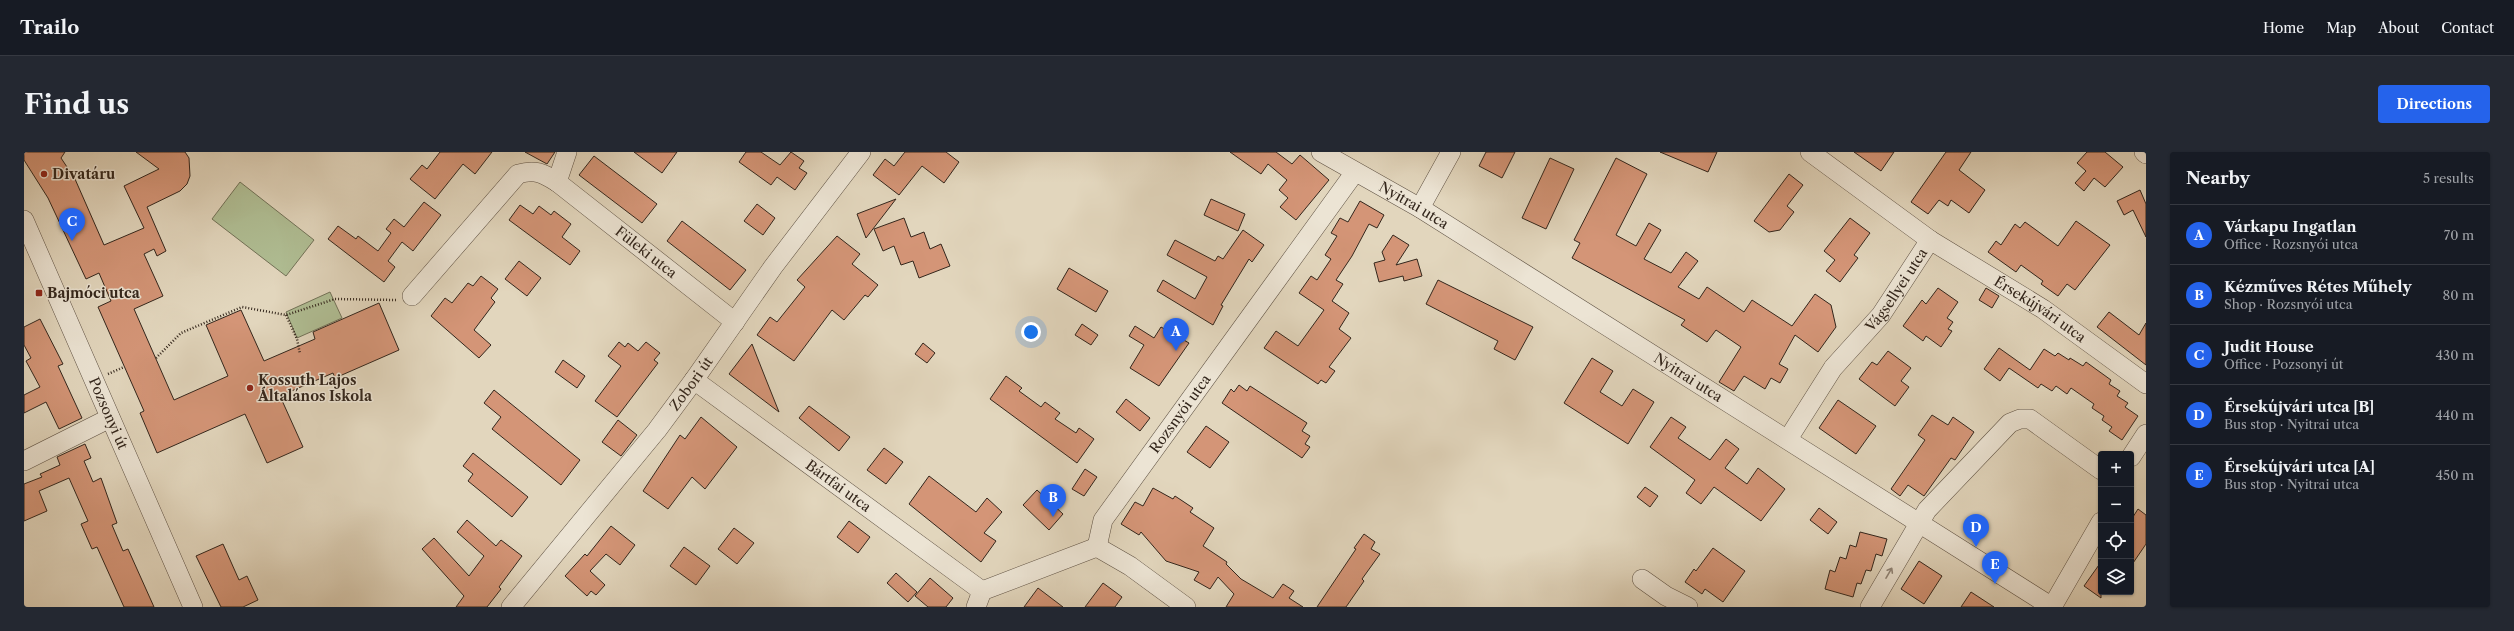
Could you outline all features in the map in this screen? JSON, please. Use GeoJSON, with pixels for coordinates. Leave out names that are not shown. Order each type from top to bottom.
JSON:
{"type":"FeatureCollection","features":[{"type":"Feature","properties":{"kind":"street"},"geometry":{"type":"LineString","coordinates":[[557,182],[567,152]]}},
{"type":"Feature","properties":{"kind":"street","name":"Zobori út"},"geometry":{"type":"LineString","coordinates":[[511,607],[657,430],[773,267],[860,152]]}},
{"type":"Feature","properties":{"kind":"street","name":"Nyitrai utca"},"geometry":{"type":"LineString","coordinates":[[1320,152],[1420,208],[2052,607]]}},
{"type":"Feature","properties":{"kind":"street"},"geometry":{"type":"LineString","coordinates":[[1420,208],[1451,152]]}},
{"type":"Feature","properties":{"kind":"street","name":"Vágsellyei utca"},"geometry":{"type":"LineString","coordinates":[[1788,439],[1833,368],[1881,315],[1930,240],[1810,152]]}},
{"type":"Feature","properties":{"kind":"street","name":"Füleki utca"},"geometry":{"type":"LineString","coordinates":[[412,296],[518,174],[530,170],[541,172],[557,182],[735,322]]}},
{"type":"Feature","properties":{"kind":"street","name":"Rozsnyói utca"},"geometry":{"type":"LineString","coordinates":[[1097,547],[1097,538],[1103,520],[1355,172]]}},
{"type":"Feature","properties":{"kind":"street","name":"Pozsonyi út"},"geometry":{"type":"LineString","coordinates":[[24,220],[193,607]]}},
{"type":"Feature","properties":{"kind":"street","name":"Érsekújvári utca"},"geometry":{"type":"LineString","coordinates":[[1930,240],[2043,309],[2146,384]]}},
{"type":"Feature","properties":{"kind":"street","name":"Bártfai utca"},"geometry":{"type":"LineString","coordinates":[[694,380],[979,599]]}},
{"type":"Feature","properties":{"kind":"street"},"geometry":{"type":"LineString","coordinates":[[24,461],[110,418]]}},
{"type":"Feature","properties":{"kind":"street"},"geometry":{"type":"LineString","coordinates":[[1870,607],[1918,522],[2010,423],[2020,418],[2030,419],[2098,468]]}},
{"type":"Feature","properties":{"kind":"street"},"geometry":{"type":"LineString","coordinates":[[2134,452],[2146,434]]}},
{"type":"Feature","properties":{"kind":"street"},"geometry":{"type":"LineString","coordinates":[[2052,607],[2100,523]]}},
{"type":"Feature","properties":{"kind":"street"},"geometry":{"type":"LineString","coordinates":[[979,599],[1097,547],[1130,566],[1186,607]]}},
{"type":"Feature","properties":{"kind":"street"},"geometry":{"type":"LineString","coordinates":[[1642,579],[1666,596],[1688,607]]}},
{"type":"Feature","properties":{"kind":"path"},"geometry":{"type":"LineString","coordinates":[[156,358],[181,333],[242,307],[286,315],[335,298],[408,300],[412,296]]}},
{"type":"Feature","properties":{"kind":"path"},"geometry":{"type":"LineString","coordinates":[[286,315],[297,339],[300,354]]}},
{"type":"Feature","properties":{"kind":"path"},"geometry":{"type":"LineString","coordinates":[[105,376],[124,367]]}},
{"type":"Feature","properties":{"kind":"green space"},"geometry":{"type":"Polygon","coordinates":[[[240,182],[314,240],[286,276],[212,219],[240,182]]]}},
{"type":"Feature","properties":{"kind":"green space"},"geometry":{"type":"Polygon","coordinates":[[[330,292],[342,318],[297,338],[286,312],[330,292]]]}},
{"type":"Feature","properties":{"kind":"building"},"geometry":{"type":"Polygon","coordinates":[[[24,152],[65,152],[61,158],[75,179],[104,245],[144,228],[124,186],[159,169],[136,152],[185,152],[189,158],[190,176],[187,184],[180,191],[147,207],[166,251],[157,256],[154,249],[144,254],[163,296],[134,309],[174,400],[228,376],[206,325],[241,310],[264,361],[315,339],[313,332],[379,303],[399,350],[335,378],[333,373],[280,396],[303,447],[267,463],[245,414],[157,453],[140,413],[144,411],[98,307],[111,301],[99,273],[86,279],[48,198],[24,160],[24,152]]]}},
{"type":"Feature","properties":{"kind":"building"},"geometry":{"type":"Polygon","coordinates":[[[440,152],[492,152],[475,174],[463,164],[435,199],[410,179],[422,165],[427,169],[440,152]]]}},
{"type":"Feature","properties":{"kind":"building"},"geometry":{"type":"Polygon","coordinates":[[[525,152],[555,152],[547,164],[525,152]]]}},
{"type":"Feature","properties":{"kind":"building"},"geometry":{"type":"Polygon","coordinates":[[[634,152],[677,152],[662,173],[634,152]]]}},
{"type":"Feature","properties":{"kind":"building"},"geometry":{"type":"Polygon","coordinates":[[[746,152],[761,152],[780,165],[791,152],[804,161],[799,168],[807,173],[795,190],[777,177],[771,185],[739,162],[746,152]]]}},
{"type":"Feature","properties":{"kind":"building"},"geometry":{"type":"Polygon","coordinates":[[[905,152],[946,152],[959,162],[944,183],[922,166],[899,195],[873,175],[885,159],[894,166],[905,152]]]}},
{"type":"Feature","properties":{"kind":"building"},"geometry":{"type":"Polygon","coordinates":[[[1230,152],[1276,152],[1292,164],[1300,155],[1329,180],[1296,220],[1280,207],[1288,198],[1279,190],[1287,180],[1268,164],[1261,174],[1230,152]]]}},
{"type":"Feature","properties":{"kind":"building"},"geometry":{"type":"Polygon","coordinates":[[[1486,152],[1515,152],[1502,178],[1479,166],[1486,152]]]}},
{"type":"Feature","properties":{"kind":"building"},"geometry":{"type":"Polygon","coordinates":[[[1660,152],[1717,152],[1708,172],[1660,152]]]}},
{"type":"Feature","properties":{"kind":"building"},"geometry":{"type":"Polygon","coordinates":[[[1854,152],[1894,152],[1881,171],[1854,152]]]}},
{"type":"Feature","properties":{"kind":"building"},"geometry":{"type":"Polygon","coordinates":[[[1946,152],[1971,152],[1959,170],[1985,190],[1969,213],[1951,200],[1948,206],[1939,200],[1928,214],[1911,202],[1946,152]]]}},
{"type":"Feature","properties":{"kind":"building"},"geometry":{"type":"Polygon","coordinates":[[[2087,152],[2105,152],[2123,167],[2105,187],[2094,178],[2084,191],[2075,183],[2086,171],[2077,163],[2087,152]]]}},
{"type":"Feature","properties":{"kind":"building"},"geometry":{"type":"Polygon","coordinates":[[[594,156],[657,204],[642,223],[579,175],[594,156]]]}},
{"type":"Feature","properties":{"kind":"building"},"geometry":{"type":"Polygon","coordinates":[[[1550,158],[1574,169],[1546,229],[1522,218],[1550,158]]]}},
{"type":"Feature","properties":{"kind":"building"},"geometry":{"type":"Polygon","coordinates":[[[1616,158],[1647,174],[1616,235],[1636,246],[1649,223],[1661,230],[1644,259],[1671,273],[1686,252],[1698,261],[1678,287],[1699,299],[1707,287],[1744,312],[1752,300],[1792,326],[1815,294],[1831,305],[1836,327],[1818,352],[1795,335],[1779,364],[1788,369],[1780,383],[1771,378],[1765,389],[1744,376],[1734,391],[1719,382],[1741,347],[1716,330],[1707,342],[1681,325],[1685,320],[1572,258],[1580,243],[1574,240],[1616,158]]]}},
{"type":"Feature","properties":{"kind":"building"},"geometry":{"type":"Polygon","coordinates":[[[1789,174],[1803,185],[1787,206],[1794,212],[1780,230],[1769,232],[1754,221],[1789,174]]]}},
{"type":"Feature","properties":{"kind":"building"},"geometry":{"type":"Polygon","coordinates":[[[2140,190],[2146,204],[2146,237],[2133,210],[2124,215],[2117,201],[2140,190]]]}},
{"type":"Feature","properties":{"kind":"building"},"geometry":{"type":"Polygon","coordinates":[[[896,199],[866,238],[857,214],[896,199]]]}},
{"type":"Feature","properties":{"kind":"building"},"geometry":{"type":"Polygon","coordinates":[[[1211,199],[1245,214],[1238,231],[1204,215],[1211,199]]]}},
{"type":"Feature","properties":{"kind":"building"},"geometry":{"type":"Polygon","coordinates":[[[1360,201],[1384,215],[1377,228],[1369,224],[1352,256],[1336,280],[1343,284],[1332,301],[1349,313],[1339,329],[1351,338],[1329,367],[1335,371],[1326,383],[1321,380],[1318,384],[1264,348],[1276,331],[1298,346],[1324,310],[1299,293],[1311,276],[1317,280],[1331,259],[1325,255],[1337,236],[1331,233],[1340,218],[1348,222],[1360,201]]]}},
{"type":"Feature","properties":{"kind":"building"},"geometry":{"type":"Polygon","coordinates":[[[424,202],[441,215],[413,251],[402,242],[388,261],[395,267],[384,282],[328,239],[338,226],[356,239],[358,236],[378,251],[391,233],[386,229],[394,219],[404,227],[424,202]]]}},
{"type":"Feature","properties":{"kind":"building"},"geometry":{"type":"Polygon","coordinates":[[[757,204],[775,218],[763,235],[744,221],[757,204]]]}},
{"type":"Feature","properties":{"kind":"building"},"geometry":{"type":"Polygon","coordinates":[[[520,205],[533,214],[539,206],[551,215],[554,211],[571,224],[562,237],[580,251],[570,265],[509,220],[520,205]]]}},
{"type":"Feature","properties":{"kind":"building"},"geometry":{"type":"Polygon","coordinates":[[[904,218],[911,237],[924,232],[930,249],[941,244],[950,266],[919,278],[913,261],[901,265],[894,246],[883,251],[874,229],[904,218]]]}},
{"type":"Feature","properties":{"kind":"building"},"geometry":{"type":"Polygon","coordinates":[[[1850,218],[1870,233],[1854,255],[1858,258],[1840,282],[1826,271],[1835,260],[1824,251],[1850,218]]]}},
{"type":"Feature","properties":{"kind":"building"},"geometry":{"type":"Polygon","coordinates":[[[682,221],[746,270],[730,290],[667,241],[682,221]]]}},
{"type":"Feature","properties":{"kind":"building"},"geometry":{"type":"Polygon","coordinates":[[[2076,221],[2110,245],[2075,290],[2067,284],[2058,296],[2041,284],[2043,281],[2021,265],[2016,272],[1988,252],[1996,241],[2001,245],[2015,224],[2020,228],[2025,222],[2058,246],[2076,221]]]}},
{"type":"Feature","properties":{"kind":"building"},"geometry":{"type":"Polygon","coordinates":[[[1243,230],[1264,245],[1252,262],[1249,259],[1221,305],[1223,306],[1213,325],[1157,291],[1163,280],[1195,299],[1207,277],[1167,255],[1175,240],[1215,261],[1218,256],[1223,259],[1243,230]]]}},
{"type":"Feature","properties":{"kind":"building"},"geometry":{"type":"Polygon","coordinates":[[[1393,235],[1409,245],[1396,265],[1417,259],[1422,276],[1404,281],[1403,276],[1379,282],[1374,263],[1385,260],[1382,252],[1393,235]]]}},
{"type":"Feature","properties":{"kind":"building"},"geometry":{"type":"Polygon","coordinates":[[[837,236],[860,254],[852,264],[878,285],[868,297],[865,295],[844,320],[832,310],[794,361],[757,335],[770,317],[777,322],[805,287],[797,280],[837,236]]]}},
{"type":"Feature","properties":{"kind":"building"},"geometry":{"type":"Polygon","coordinates":[[[519,261],[541,278],[527,296],[505,279],[519,261]]]}},
{"type":"Feature","properties":{"kind":"building"},"geometry":{"type":"Polygon","coordinates":[[[1069,268],[1108,291],[1096,312],[1057,289],[1069,268]]]}},
{"type":"Feature","properties":{"kind":"building"},"geometry":{"type":"Polygon","coordinates":[[[481,276],[498,289],[491,298],[495,302],[474,330],[491,345],[479,358],[431,316],[445,298],[452,303],[468,283],[473,286],[481,276]]]}},
{"type":"Feature","properties":{"kind":"building"},"geometry":{"type":"Polygon","coordinates":[[[1438,280],[1533,327],[1515,360],[1494,349],[1498,341],[1426,304],[1438,280]]]}},
{"type":"Feature","properties":{"kind":"building"},"geometry":{"type":"Polygon","coordinates":[[[1938,288],[1958,302],[1947,318],[1953,322],[1948,329],[1952,331],[1941,347],[1926,336],[1923,341],[1903,326],[1922,300],[1926,304],[1938,288]]]}},
{"type":"Feature","properties":{"kind":"building"},"geometry":{"type":"Polygon","coordinates":[[[1986,288],[1999,296],[1992,308],[1979,300],[1986,288]]]}},
{"type":"Feature","properties":{"kind":"building"},"geometry":{"type":"Polygon","coordinates":[[[2109,312],[2139,335],[2146,323],[2146,365],[2097,327],[2109,312]]]}},
{"type":"Feature","properties":{"kind":"building"},"geometry":{"type":"Polygon","coordinates":[[[40,319],[63,364],[58,366],[82,418],[59,429],[46,402],[24,413],[24,395],[40,387],[26,361],[31,358],[24,345],[24,327],[40,319]]]}},
{"type":"Feature","properties":{"kind":"building"},"geometry":{"type":"Polygon","coordinates":[[[1082,324],[1098,335],[1091,345],[1075,335],[1082,324]]]}},
{"type":"Feature","properties":{"kind":"building"},"geometry":{"type":"Polygon","coordinates":[[[1135,326],[1154,338],[1161,327],[1189,343],[1159,386],[1130,368],[1144,345],[1129,336],[1135,326]]]}},
{"type":"Feature","properties":{"kind":"building"},"geometry":{"type":"Polygon","coordinates":[[[619,342],[625,347],[628,343],[638,351],[646,342],[660,353],[654,360],[658,363],[617,417],[595,401],[621,366],[608,356],[619,342]]]}},
{"type":"Feature","properties":{"kind":"building"},"geometry":{"type":"Polygon","coordinates":[[[923,343],[935,353],[927,363],[915,354],[923,343]]]}},
{"type":"Feature","properties":{"kind":"building"},"geometry":{"type":"Polygon","coordinates":[[[752,344],[765,377],[779,412],[729,374],[752,344]]]}},
{"type":"Feature","properties":{"kind":"building"},"geometry":{"type":"Polygon","coordinates":[[[1999,348],[2030,370],[2044,349],[2055,356],[2058,353],[2069,360],[2070,358],[2083,366],[2086,362],[2111,380],[2109,384],[2120,391],[2117,396],[2128,403],[2125,407],[2138,416],[2122,440],[2109,431],[2112,427],[2102,420],[2104,416],[2092,408],[2094,404],[2071,388],[2067,394],[2056,386],[2052,391],[2041,384],[2038,388],[2009,368],[2000,381],[1984,369],[1999,348]]]}},
{"type":"Feature","properties":{"kind":"building"},"geometry":{"type":"Polygon","coordinates":[[[1888,351],[1911,368],[1901,381],[1909,387],[1895,406],[1859,379],[1872,362],[1877,365],[1888,351]]]}},
{"type":"Feature","properties":{"kind":"building"},"geometry":{"type":"Polygon","coordinates":[[[1592,358],[1613,371],[1600,392],[1622,406],[1633,389],[1654,402],[1628,444],[1564,403],[1592,358]]]}},
{"type":"Feature","properties":{"kind":"building"},"geometry":{"type":"Polygon","coordinates":[[[563,360],[585,376],[577,388],[555,372],[563,360]]]}},
{"type":"Feature","properties":{"kind":"building"},"geometry":{"type":"Polygon","coordinates":[[[1006,376],[1022,388],[1019,391],[1041,407],[1045,402],[1060,413],[1055,419],[1076,433],[1079,428],[1094,439],[1077,463],[990,399],[1006,376]]]}},
{"type":"Feature","properties":{"kind":"building"},"geometry":{"type":"Polygon","coordinates":[[[1239,385],[1247,391],[1250,386],[1307,423],[1302,431],[1310,436],[1305,444],[1310,447],[1302,458],[1222,403],[1231,389],[1234,392],[1239,385]]]}},
{"type":"Feature","properties":{"kind":"building"},"geometry":{"type":"Polygon","coordinates":[[[494,390],[580,460],[561,485],[492,429],[501,417],[484,403],[494,390]]]}},
{"type":"Feature","properties":{"kind":"building"},"geometry":{"type":"Polygon","coordinates":[[[1126,399],[1150,418],[1140,431],[1116,412],[1126,399]]]}},
{"type":"Feature","properties":{"kind":"building"},"geometry":{"type":"Polygon","coordinates":[[[1838,400],[1876,426],[1856,454],[1819,428],[1838,400]]]}},
{"type":"Feature","properties":{"kind":"building"},"geometry":{"type":"Polygon","coordinates":[[[809,406],[850,437],[839,451],[799,418],[809,406]]]}},
{"type":"Feature","properties":{"kind":"building"},"geometry":{"type":"Polygon","coordinates":[[[1932,415],[1948,425],[1953,417],[1974,432],[1955,460],[1951,458],[1924,496],[1908,485],[1900,496],[1891,489],[1925,440],[1918,435],[1932,415]]]}},
{"type":"Feature","properties":{"kind":"building"},"geometry":{"type":"Polygon","coordinates":[[[701,417],[737,447],[705,489],[692,477],[668,509],[643,491],[680,435],[685,439],[701,417]]]}},
{"type":"Feature","properties":{"kind":"building"},"geometry":{"type":"Polygon","coordinates":[[[1671,417],[1686,427],[1678,438],[1710,460],[1726,439],[1739,449],[1725,468],[1747,484],[1758,468],[1785,489],[1761,521],[1714,487],[1701,504],[1686,493],[1695,480],[1650,447],[1671,417]]]}},
{"type":"Feature","properties":{"kind":"building"},"geometry":{"type":"Polygon","coordinates":[[[618,420],[637,435],[621,456],[602,442],[618,420]]]}},
{"type":"Feature","properties":{"kind":"building"},"geometry":{"type":"Polygon","coordinates":[[[1206,426],[1229,442],[1210,468],[1187,452],[1206,426]]]}},
{"type":"Feature","properties":{"kind":"building"},"geometry":{"type":"Polygon","coordinates":[[[85,444],[91,458],[84,461],[93,482],[101,478],[117,523],[112,525],[123,551],[128,549],[154,607],[124,607],[97,547],[92,549],[81,524],[88,521],[69,478],[39,491],[47,511],[24,521],[24,484],[42,477],[40,474],[60,465],[57,457],[85,444]]]}},
{"type":"Feature","properties":{"kind":"building"},"geometry":{"type":"Polygon","coordinates":[[[884,448],[903,462],[886,484],[867,470],[884,448]]]}},
{"type":"Feature","properties":{"kind":"building"},"geometry":{"type":"Polygon","coordinates":[[[473,453],[528,497],[512,517],[468,481],[473,474],[463,466],[473,453]]]}},
{"type":"Feature","properties":{"kind":"building"},"geometry":{"type":"Polygon","coordinates":[[[1085,469],[1097,477],[1084,496],[1072,489],[1085,469]]]}},
{"type":"Feature","properties":{"kind":"building"},"geometry":{"type":"Polygon","coordinates":[[[929,476],[976,512],[987,498],[1002,512],[984,533],[996,541],[981,562],[909,504],[929,476]]]}},
{"type":"Feature","properties":{"kind":"building"},"geometry":{"type":"Polygon","coordinates":[[[1645,487],[1658,496],[1650,507],[1637,497],[1645,487]]]}},
{"type":"Feature","properties":{"kind":"building"},"geometry":{"type":"Polygon","coordinates":[[[1153,488],[1173,499],[1175,496],[1193,508],[1190,512],[1214,528],[1203,546],[1227,562],[1226,564],[1241,579],[1273,598],[1283,584],[1294,591],[1289,598],[1303,607],[1226,607],[1234,594],[1218,577],[1210,589],[1194,580],[1199,572],[1166,561],[1141,532],[1139,535],[1121,524],[1135,502],[1143,506],[1153,488]]]}},
{"type":"Feature","properties":{"kind":"building"},"geometry":{"type":"Polygon","coordinates":[[[1037,490],[1063,514],[1049,530],[1023,505],[1037,490]]]}},
{"type":"Feature","properties":{"kind":"building"},"geometry":{"type":"Polygon","coordinates":[[[1819,508],[1837,522],[1828,534],[1810,520],[1819,508]]]}},
{"type":"Feature","properties":{"kind":"building"},"geometry":{"type":"Polygon","coordinates":[[[2138,509],[2146,515],[2146,544],[2134,562],[2134,523],[2134,515],[2138,509]]]}},
{"type":"Feature","properties":{"kind":"building"},"geometry":{"type":"Polygon","coordinates":[[[467,520],[496,546],[501,540],[522,556],[499,587],[501,589],[487,607],[456,607],[464,596],[422,549],[434,538],[469,576],[484,556],[457,532],[467,520]]]}},
{"type":"Feature","properties":{"kind":"building"},"geometry":{"type":"Polygon","coordinates":[[[849,521],[870,537],[858,553],[837,537],[849,521]]]}},
{"type":"Feature","properties":{"kind":"building"},"geometry":{"type":"Polygon","coordinates":[[[611,526],[635,545],[620,565],[606,554],[590,571],[605,585],[596,595],[591,591],[587,596],[565,576],[585,554],[587,556],[611,526]]]}},
{"type":"Feature","properties":{"kind":"building"},"geometry":{"type":"Polygon","coordinates":[[[734,528],[754,543],[737,564],[718,549],[734,528]]]}},
{"type":"Feature","properties":{"kind":"building"},"geometry":{"type":"Polygon","coordinates":[[[1860,532],[1887,539],[1882,556],[1876,554],[1871,571],[1866,570],[1861,584],[1857,583],[1853,597],[1825,589],[1830,570],[1835,572],[1840,557],[1846,559],[1850,545],[1856,547],[1860,532]]]}},
{"type":"Feature","properties":{"kind":"building"},"geometry":{"type":"Polygon","coordinates":[[[1364,534],[1375,542],[1371,549],[1380,554],[1362,579],[1364,581],[1346,607],[1317,607],[1356,549],[1354,548],[1364,534]]]}},
{"type":"Feature","properties":{"kind":"building"},"geometry":{"type":"Polygon","coordinates":[[[223,544],[239,580],[247,576],[258,600],[243,607],[221,607],[196,556],[223,544]]]}},
{"type":"Feature","properties":{"kind":"building"},"geometry":{"type":"Polygon","coordinates":[[[684,547],[710,566],[696,585],[670,566],[684,547]]]}},
{"type":"Feature","properties":{"kind":"building"},"geometry":{"type":"Polygon","coordinates":[[[1713,548],[1745,571],[1723,602],[1705,589],[1702,594],[1685,582],[1694,569],[1696,571],[1713,548]]]}},
{"type":"Feature","properties":{"kind":"building"},"geometry":{"type":"Polygon","coordinates":[[[1919,561],[1942,576],[1924,604],[1901,589],[1919,561]]]}},
{"type":"Feature","properties":{"kind":"building"},"geometry":{"type":"Polygon","coordinates":[[[2098,566],[2098,595],[2101,595],[2101,598],[2084,586],[2098,566]]]}},
{"type":"Feature","properties":{"kind":"building"},"geometry":{"type":"Polygon","coordinates":[[[896,573],[917,592],[908,602],[887,583],[896,573]]]}},
{"type":"Feature","properties":{"kind":"building"},"geometry":{"type":"Polygon","coordinates":[[[930,578],[953,598],[946,607],[928,607],[915,596],[930,578]]]}},
{"type":"Feature","properties":{"kind":"building"},"geometry":{"type":"Polygon","coordinates":[[[1103,583],[1122,597],[1115,607],[1085,607],[1103,583]]]}},
{"type":"Feature","properties":{"kind":"building"},"geometry":{"type":"Polygon","coordinates":[[[1038,588],[1063,607],[1024,607],[1038,588]]]}},
{"type":"Feature","properties":{"kind":"building"},"geometry":{"type":"Polygon","coordinates":[[[1971,592],[1994,607],[1961,607],[1971,592]]]}},
{"type":"Feature","properties":{"kind":"place","name":"Divatáru"},"geometry":{"type":"Point","coordinates":[44,174]}},
{"type":"Feature","properties":{"kind":"place","name":"Judit House"},"geometry":{"type":"Point","coordinates":[72,241]}},
{"type":"Feature","properties":{"kind":"place","name":"Bajmóci utca"},"geometry":{"type":"Point","coordinates":[39,293]}},
{"type":"Feature","properties":{"kind":"place","name":"Várkapu Ingatlan"},"geometry":{"type":"Point","coordinates":[1176,351]}},
{"type":"Feature","properties":{"kind":"place","name":"Kossuth Lajos Általános Iskola"},"geometry":{"type":"Point","coordinates":[250,388]}},
{"type":"Feature","properties":{"kind":"place","name":"Kézműves Rétes Műhely"},"geometry":{"type":"Point","coordinates":[1053,517]}},
{"type":"Feature","properties":{"kind":"place","name":"Érsekújvári utca [B]"},"geometry":{"type":"Point","coordinates":[1976,547]}},
{"type":"Feature","properties":{"kind":"place","name":"Érsekújvári utca [A]"},"geometry":{"type":"Point","coordinates":[1995,584]}}]}
